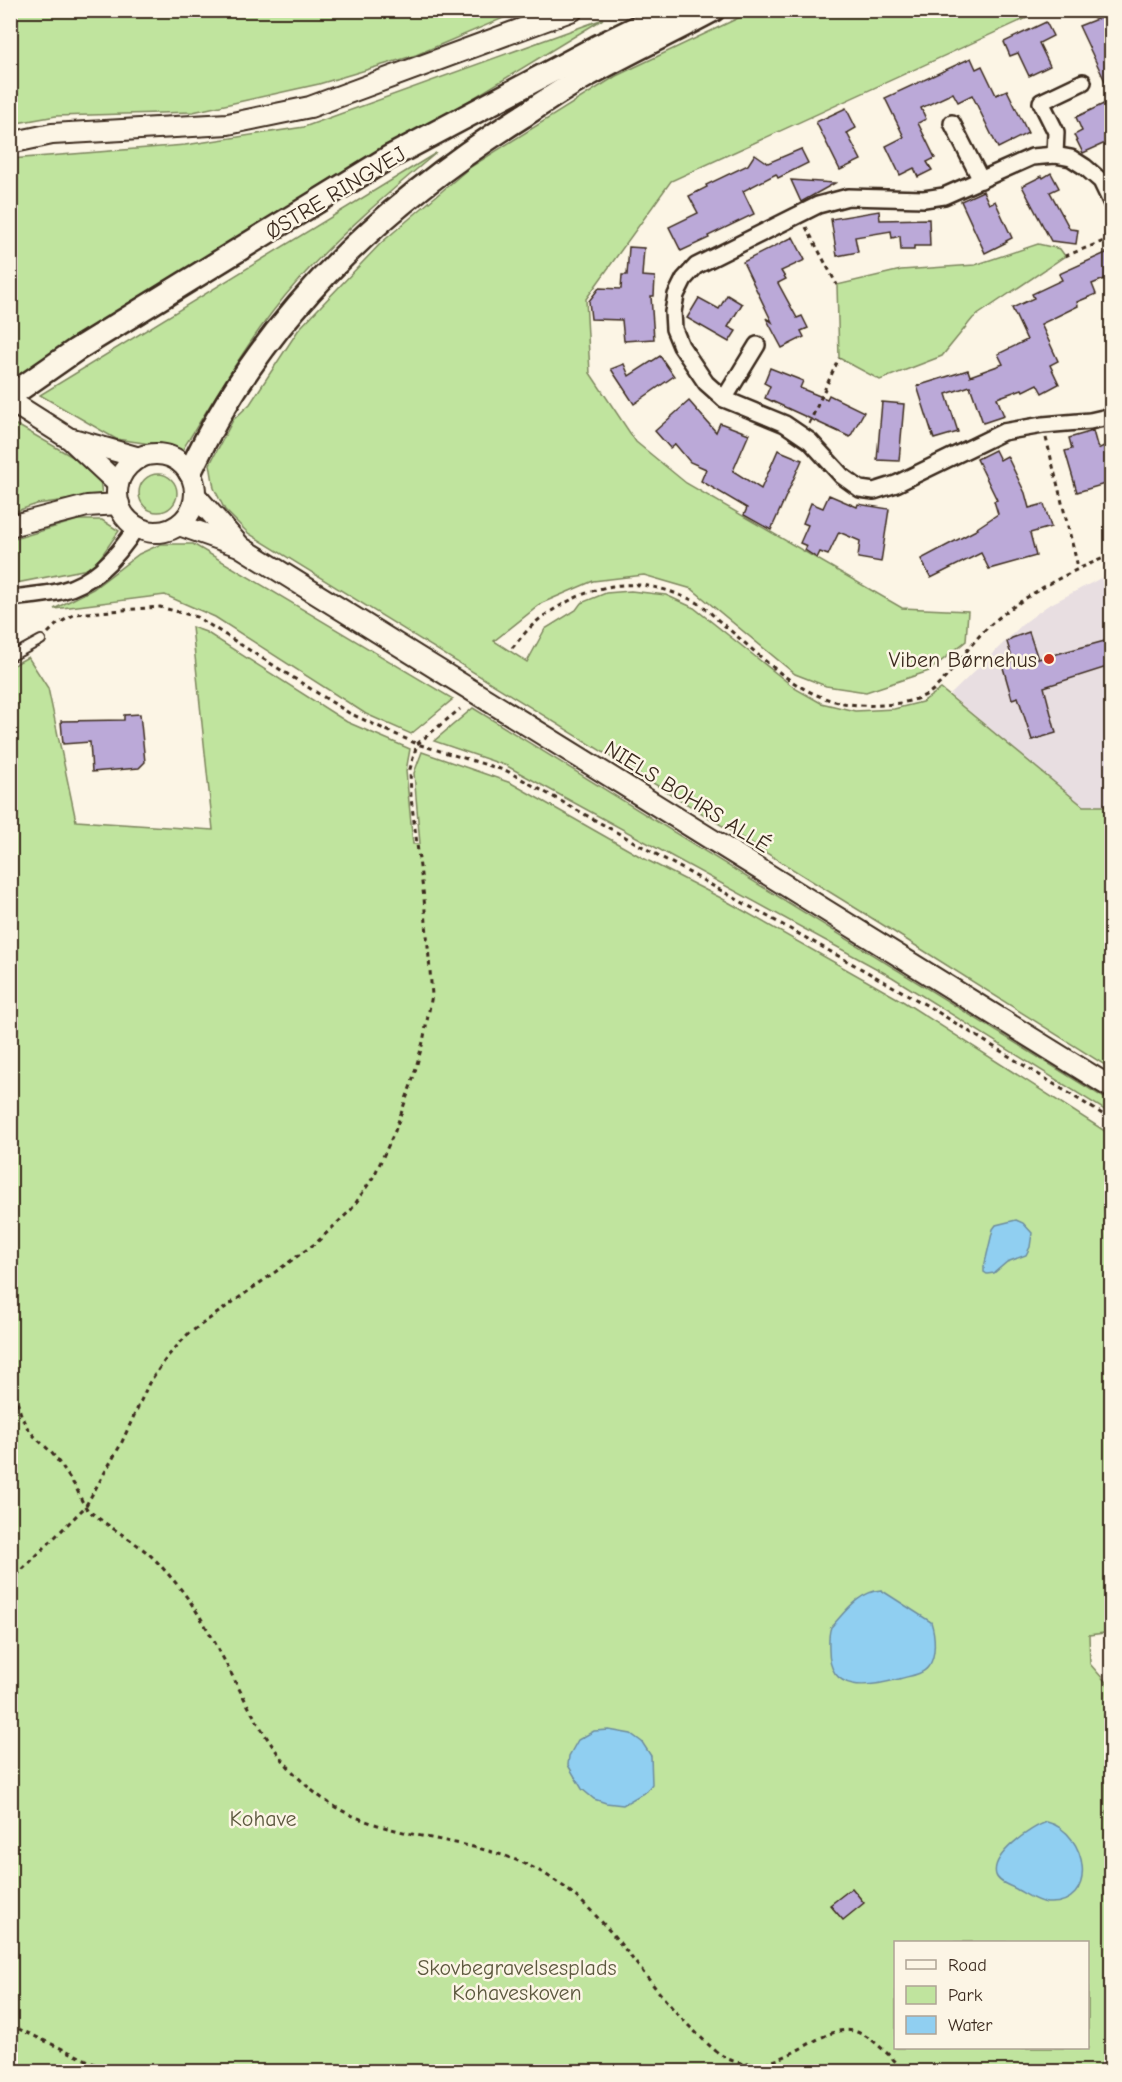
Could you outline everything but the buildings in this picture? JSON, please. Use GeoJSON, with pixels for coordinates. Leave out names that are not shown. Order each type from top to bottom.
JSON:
{"type":"FeatureCollection","features":[{"type":"Feature","properties":{"kind":"main road","name":"ØSTRE RINGVEJ"},"geometry":{"type":"LineString","coordinates":[[10,396],[76,350],[388,158],[597,47],[673,10]]}},
{"type":"Feature","properties":{"kind":"main road"},"geometry":{"type":"LineString","coordinates":[[190,472],[208,432],[259,352],[319,279],[387,214],[476,146],[586,76],[713,10]]}},
{"type":"Feature","properties":{"kind":"street"},"geometry":{"type":"LineString","coordinates":[[10,143],[52,134],[228,124],[310,107],[573,10]]}},
{"type":"Feature","properties":{"kind":"street"},"geometry":{"type":"LineString","coordinates":[[1055,155],[1056,132],[1041,102],[1083,82]]}},
{"type":"Feature","properties":{"kind":"street"},"geometry":{"type":"LineString","coordinates":[[952,123],[981,180]]}},
{"type":"Feature","properties":{"kind":"street"},"geometry":{"type":"LineString","coordinates":[[1112,204],[1101,181],[1085,167],[1071,158],[1055,155],[1032,157],[944,196],[924,199],[848,197],[818,205],[696,266],[684,279],[676,295],[673,312],[674,329],[681,346],[706,383],[724,399],[785,424],[803,436],[842,476],[860,489],[874,491],[903,481],[1003,432],[1112,416]]}},
{"type":"Feature","properties":{"kind":"street"},"geometry":{"type":"LineString","coordinates":[[724,399],[757,345]]}},
{"type":"Feature","properties":{"kind":"street"},"geometry":{"type":"LineString","coordinates":[[10,401],[65,435],[118,484]]}},
{"type":"Feature","properties":{"kind":"street"},"geometry":{"type":"LineString","coordinates":[[65,435],[140,458]]}},
{"type":"Feature","properties":{"kind":"street"},"geometry":{"type":"LineString","coordinates":[[153,454],[168,455],[190,472],[195,495],[190,512],[179,525],[158,532],[144,530],[126,517],[119,504],[118,484],[128,466],[140,458],[153,454]]}},
{"type":"Feature","properties":{"kind":"street","name":"NIELS BOHRS ALLÉ"},"geometry":{"type":"LineString","coordinates":[[195,495],[239,546]]}},
{"type":"Feature","properties":{"kind":"street"},"geometry":{"type":"LineString","coordinates":[[10,526],[87,506],[119,504]]}},
{"type":"Feature","properties":{"kind":"street","name":"NIELS BOHRS ALLÉ"},"geometry":{"type":"LineString","coordinates":[[179,525],[239,546],[1112,1088]]}},
{"type":"Feature","properties":{"kind":"street"},"geometry":{"type":"LineString","coordinates":[[10,598],[63,591],[86,581],[107,566],[124,547],[137,526]]}},
{"type":"Feature","properties":{"kind":"lane"},"geometry":{"type":"LineString","coordinates":[[10,657],[41,640]]}},
{"type":"Feature","properties":{"kind":"path"},"geometry":{"type":"LineString","coordinates":[[799,215],[837,285]]}},
{"type":"Feature","properties":{"kind":"path"},"geometry":{"type":"LineString","coordinates":[[1065,256],[1112,238]]}},
{"type":"Feature","properties":{"kind":"path"},"geometry":{"type":"LineString","coordinates":[[803,436],[838,358]]}},
{"type":"Feature","properties":{"kind":"path"},"geometry":{"type":"LineString","coordinates":[[1043,425],[1078,567]]}},
{"type":"Feature","properties":{"kind":"path"},"geometry":{"type":"LineString","coordinates":[[512,648],[539,620],[600,587],[630,584],[659,587],[697,602],[798,687],[827,700],[854,705],[882,705],[910,701],[932,691],[987,628],[1017,605],[1078,567],[1112,555]]}},
{"type":"Feature","properties":{"kind":"path"},"geometry":{"type":"LineString","coordinates":[[41,640],[56,625],[75,614],[160,607],[197,617],[349,713],[417,744],[507,771],[928,1006],[1112,1120]]}},
{"type":"Feature","properties":{"kind":"path"},"geometry":{"type":"LineString","coordinates":[[10,1582],[85,1507],[121,1444],[149,1383],[168,1356],[188,1334],[316,1244],[351,1210],[374,1176],[395,1131],[423,1042],[432,995],[424,898],[411,798],[410,769],[417,744],[460,709]]}},
{"type":"Feature","properties":{"kind":"path"},"geometry":{"type":"LineString","coordinates":[[10,1357],[21,1416],[29,1430],[52,1454],[76,1487],[85,1507],[150,1555],[177,1584],[196,1611],[279,1758],[307,1786],[339,1809],[392,1830],[473,1846],[507,1856],[548,1876],[590,1909],[676,2013],[715,2051],[732,2061],[756,2066],[780,2061],[839,2030],[855,2031],[871,2040],[906,2072]]}},
{"type":"Feature","properties":{"kind":"path"},"geometry":{"type":"LineString","coordinates":[[10,2025],[91,2062],[106,2072]]}},
{"type":"Feature","properties":{"kind":"shaded area","name":"Viben Børnehus"},"geometry":{"type":"Polygon","coordinates":[[[1101,578],[1112,615],[1111,806],[1083,806],[950,695],[1024,623],[1047,606],[1101,578]]]}},
{"type":"Feature","properties":{"kind":"green space"},"geometry":{"type":"Polygon","coordinates":[[[10,11],[520,11],[416,55],[319,84],[193,112],[56,116],[11,124],[10,11]]]}},
{"type":"Feature","properties":{"kind":"green space"},"geometry":{"type":"Polygon","coordinates":[[[753,11],[1042,11],[671,181],[586,299],[590,373],[636,442],[686,483],[902,608],[968,611],[966,641],[929,671],[866,692],[826,686],[795,674],[692,589],[644,575],[593,581],[542,603],[494,641],[527,662],[545,629],[576,610],[581,603],[606,593],[631,591],[666,595],[694,608],[796,689],[821,703],[855,711],[894,709],[922,702],[941,689],[1083,806],[1111,806],[1111,1069],[883,925],[248,533],[225,510],[214,488],[210,464],[233,420],[250,404],[299,329],[381,243],[469,168],[616,76],[753,11]]]}},
{"type":"Feature","properties":{"kind":"green space"},"geometry":{"type":"Polygon","coordinates":[[[603,19],[11,380],[11,159],[185,145],[304,127],[603,19]]]}},
{"type":"Feature","properties":{"kind":"green space"},"geometry":{"type":"Polygon","coordinates":[[[436,153],[346,232],[296,283],[249,344],[181,452],[116,439],[40,395],[436,153]]]}},
{"type":"Feature","properties":{"kind":"green space"},"geometry":{"type":"Polygon","coordinates":[[[1038,244],[1060,249],[1065,256],[973,318],[942,356],[880,380],[839,358],[837,285],[901,270],[975,265],[1038,244]]]}},
{"type":"Feature","properties":{"kind":"green space"},"geometry":{"type":"Polygon","coordinates":[[[17,425],[99,472],[102,495],[37,504],[11,513],[10,430],[17,425]]]}},
{"type":"Feature","properties":{"kind":"green space"},"geometry":{"type":"Polygon","coordinates":[[[158,474],[172,479],[177,493],[172,507],[158,512],[144,507],[139,493],[144,479],[158,474]]]}},
{"type":"Feature","properties":{"kind":"green space"},"geometry":{"type":"Polygon","coordinates":[[[78,520],[102,520],[119,531],[93,568],[11,584],[11,540],[78,520]]]}},
{"type":"Feature","properties":{"kind":"green space"},"geometry":{"type":"Polygon","coordinates":[[[161,544],[193,544],[453,699],[411,734],[366,714],[215,617],[165,595],[54,609],[93,589],[139,554],[161,544]]]}},
{"type":"Feature","properties":{"kind":"green space"},"geometry":{"type":"Polygon","coordinates":[[[192,627],[206,632],[347,722],[410,749],[406,771],[413,844],[420,844],[414,773],[422,752],[511,783],[904,1002],[1111,1135],[1112,1632],[1089,1635],[1090,1664],[1111,1688],[1111,1753],[1106,1774],[1111,2071],[11,2071],[10,667],[28,657],[48,688],[76,821],[213,830],[192,627]]]}},
{"type":"Feature","properties":{"kind":"green space"},"geometry":{"type":"Polygon","coordinates":[[[473,708],[1111,1102],[1111,1114],[892,977],[507,766],[434,741],[473,708]]]}},
{"type":"Feature","properties":{"kind":"water"},"geometry":{"type":"Polygon","coordinates":[[[1016,1220],[1023,1223],[1032,1233],[1026,1255],[1007,1262],[994,1273],[987,1274],[984,1272],[984,1267],[993,1229],[996,1225],[1016,1220]]]}},
{"type":"Feature","properties":{"kind":"water"},"geometry":{"type":"Polygon","coordinates":[[[881,1590],[931,1622],[934,1645],[931,1663],[919,1674],[887,1682],[864,1685],[843,1681],[831,1664],[829,1633],[831,1627],[859,1599],[881,1590]]]}},
{"type":"Feature","properties":{"kind":"water"},"geometry":{"type":"Polygon","coordinates":[[[609,1730],[631,1734],[642,1742],[651,1756],[652,1784],[647,1791],[623,1805],[594,1799],[582,1789],[568,1765],[569,1756],[578,1740],[594,1731],[609,1730]]]}},
{"type":"Feature","properties":{"kind":"water"},"geometry":{"type":"Polygon","coordinates":[[[1047,1822],[1061,1828],[1072,1839],[1079,1853],[1082,1867],[1081,1881],[1075,1893],[1064,1901],[1047,1903],[1034,1899],[1001,1881],[996,1875],[996,1867],[999,1859],[1013,1843],[1047,1822]]]}},
{"type":"Feature","properties":{"kind":"place","name":"Viben Børnehus"},"geometry":{"type":"Point","coordinates":[1049,659]}},
{"type":"Feature","properties":{"kind":"park label","name":"Kohave"},"geometry":{"type":"Point","coordinates":[263,1818]}},
{"type":"Feature","properties":{"kind":"park label","name":"Skovbegravelsesplads Kohaveskoven"},"geometry":{"type":"Point","coordinates":[517,1980]}}]}
